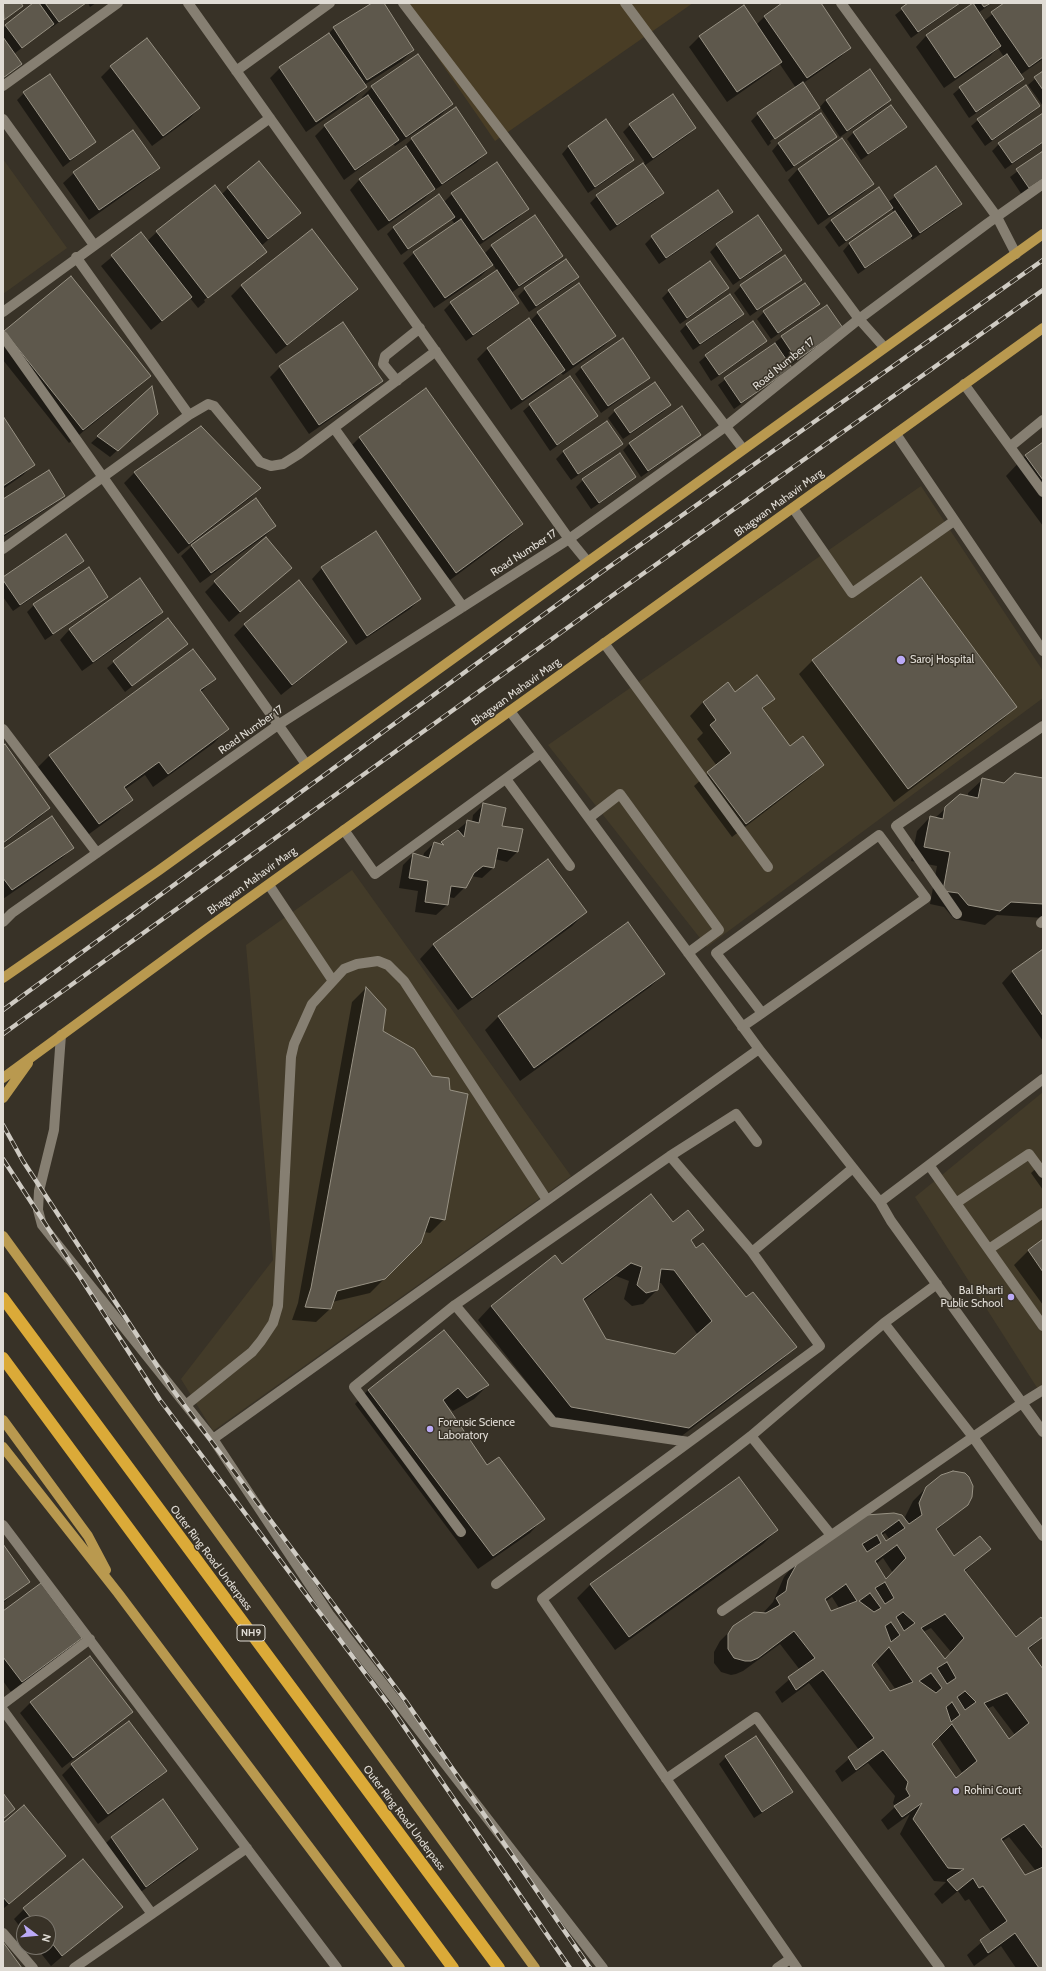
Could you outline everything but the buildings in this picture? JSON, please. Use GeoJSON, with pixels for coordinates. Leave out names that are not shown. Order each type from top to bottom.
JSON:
{"type":"FeatureCollection","features":[{"type":"Feature","properties":{"kind":"highway","name":"Outer Ring Road Underpass"},"geometry":{"type":"LineString","coordinates":[[3,1298],[499,1968]]}},
{"type":"Feature","properties":{"kind":"highway"},"geometry":{"type":"LineString","coordinates":[[3,1358],[453,1968]]}},
{"type":"Feature","properties":{"kind":"main road"},"geometry":{"type":"LineString","coordinates":[[3,978],[158,871],[1043,234]]}},
{"type":"Feature","properties":{"kind":"main road","name":"Bhagwan Mahavir Marg"},"geometry":{"type":"LineString","coordinates":[[3,1078],[344,830],[1043,328]]}},
{"type":"Feature","properties":{"kind":"main road"},"geometry":{"type":"LineString","coordinates":[[3,1098],[34,1055]]}},
{"type":"Feature","properties":{"kind":"main road"},"geometry":{"type":"LineString","coordinates":[[3,1236],[535,1968]]}},
{"type":"Feature","properties":{"kind":"main road"},"geometry":{"type":"LineString","coordinates":[[3,1420],[88,1536],[118,1594]]}},
{"type":"Feature","properties":{"kind":"main road"},"geometry":{"type":"LineString","coordinates":[[3,1447],[118,1594],[400,1968]]}},
{"type":"Feature","properties":{"kind":"street"},"geometry":{"type":"LineString","coordinates":[[3,86],[118,3]]}},
{"type":"Feature","properties":{"kind":"street"},"geometry":{"type":"LineString","coordinates":[[188,3],[569,539],[587,561]]}},
{"type":"Feature","properties":{"kind":"street"},"geometry":{"type":"LineString","coordinates":[[236,71],[330,3]]}},
{"type":"Feature","properties":{"kind":"street"},"geometry":{"type":"LineString","coordinates":[[404,3],[743,449]]}},
{"type":"Feature","properties":{"kind":"street"},"geometry":{"type":"LineString","coordinates":[[625,3],[859,319],[884,347]]}},
{"type":"Feature","properties":{"kind":"street"},"geometry":{"type":"LineString","coordinates":[[841,3],[997,217],[1016,254]]}},
{"type":"Feature","properties":{"kind":"street"},"geometry":{"type":"LineString","coordinates":[[3,312],[76,257],[270,118]]}},
{"type":"Feature","properties":{"kind":"street"},"geometry":{"type":"LineString","coordinates":[[3,119],[94,245]]}},
{"type":"Feature","properties":{"kind":"street","name":"Road Number 17"},"geometry":{"type":"LineString","coordinates":[[3,922],[12,913],[278,725],[569,539],[725,427],[859,319],[1043,184]]}},
{"type":"Feature","properties":{"kind":"street"},"geometry":{"type":"LineString","coordinates":[[76,257],[189,415]]}},
{"type":"Feature","properties":{"kind":"street"},"geometry":{"type":"LineString","coordinates":[[396,381],[383,364],[385,356],[420,328]]}},
{"type":"Feature","properties":{"kind":"street"},"geometry":{"type":"LineString","coordinates":[[3,336],[306,764]]}},
{"type":"Feature","properties":{"kind":"street"},"geometry":{"type":"LineString","coordinates":[[3,549],[189,415],[208,404],[214,406],[260,462],[271,466],[283,464],[334,428],[436,351]]}},
{"type":"Feature","properties":{"kind":"street"},"geometry":{"type":"LineString","coordinates":[[964,384],[1043,492]]}},
{"type":"Feature","properties":{"kind":"street"},"geometry":{"type":"LineString","coordinates":[[1010,446],[1043,420]]}},
{"type":"Feature","properties":{"kind":"street"},"geometry":{"type":"LineString","coordinates":[[334,428],[463,607]]}},
{"type":"Feature","properties":{"kind":"street"},"geometry":{"type":"LineString","coordinates":[[896,434],[1043,650]]}},
{"type":"Feature","properties":{"kind":"street"},"geometry":{"type":"LineString","coordinates":[[793,508],[852,593],[954,521]]}},
{"type":"Feature","properties":{"kind":"street"},"geometry":{"type":"LineString","coordinates":[[604,643],[768,867]]}},
{"type":"Feature","properties":{"kind":"street"},"geometry":{"type":"LineString","coordinates":[[510,711],[759,1050],[880,1202],[891,1221],[1043,1432]]}},
{"type":"Feature","properties":{"kind":"street"},"geometry":{"type":"LineString","coordinates":[[957,914],[896,826],[1043,726]]}},
{"type":"Feature","properties":{"kind":"street"},"geometry":{"type":"LineString","coordinates":[[3,729],[97,853]]}},
{"type":"Feature","properties":{"kind":"street"},"geometry":{"type":"LineString","coordinates":[[344,830],[375,874],[541,753]]}},
{"type":"Feature","properties":{"kind":"street"},"geometry":{"type":"LineString","coordinates":[[506,779],[570,866]]}},
{"type":"Feature","properties":{"kind":"street"},"geometry":{"type":"LineString","coordinates":[[588,818],[620,794],[625,800],[720,930],[688,953]]}},
{"type":"Feature","properties":{"kind":"street"},"geometry":{"type":"LineString","coordinates":[[742,1027],[762,1013],[926,898],[879,835],[716,953],[762,1013]]}},
{"type":"Feature","properties":{"kind":"street"},"geometry":{"type":"LineString","coordinates":[[268,885],[334,981]]}},
{"type":"Feature","properties":{"kind":"street"},"geometry":{"type":"LineString","coordinates":[[186,1405],[252,1352],[273,1323],[278,1306],[291,1057],[299,1030],[312,1004],[344,969],[357,964],[378,961],[388,965],[404,981],[547,1200]]}},
{"type":"Feature","properties":{"kind":"street"},"geometry":{"type":"LineString","coordinates":[[61,1035],[54,1130],[39,1191],[38,1210],[42,1225],[213,1439],[329,1614],[603,1968]]}},
{"type":"Feature","properties":{"kind":"street"},"geometry":{"type":"LineString","coordinates":[[213,1439],[759,1050]]}},
{"type":"Feature","properties":{"kind":"street"},"geometry":{"type":"LineString","coordinates":[[880,1202],[1043,1079]]}},
{"type":"Feature","properties":{"kind":"street"},"geometry":{"type":"LineString","coordinates":[[461,1532],[354,1386],[455,1305],[670,1156],[736,1114],[757,1142]]}},
{"type":"Feature","properties":{"kind":"street"},"geometry":{"type":"LineString","coordinates":[[956,1203],[1029,1154],[1043,1173]]}},
{"type":"Feature","properties":{"kind":"street"},"geometry":{"type":"LineString","coordinates":[[496,1584],[820,1346],[752,1252],[670,1156]]}},
{"type":"Feature","properties":{"kind":"street"},"geometry":{"type":"LineString","coordinates":[[929,1164],[1043,1326]]}},
{"type":"Feature","properties":{"kind":"street"},"geometry":{"type":"LineString","coordinates":[[752,1252],[853,1168]]}},
{"type":"Feature","properties":{"kind":"street"},"geometry":{"type":"LineString","coordinates":[[989,1249],[1043,1213]]}},
{"type":"Feature","properties":{"kind":"street"},"geometry":{"type":"LineString","coordinates":[[797,1968],[542,1599],[751,1436],[884,1323],[937,1284]]}},
{"type":"Feature","properties":{"kind":"street"},"geometry":{"type":"LineString","coordinates":[[455,1305],[553,1422],[690,1442]]}},
{"type":"Feature","properties":{"kind":"street"},"geometry":{"type":"LineString","coordinates":[[884,1323],[973,1436],[1043,1536]]}},
{"type":"Feature","properties":{"kind":"street"},"geometry":{"type":"LineString","coordinates":[[722,1611],[1022,1402],[1043,1390]]}},
{"type":"Feature","properties":{"kind":"street"},"geometry":{"type":"LineString","coordinates":[[751,1436],[831,1535]]}},
{"type":"Feature","properties":{"kind":"street"},"geometry":{"type":"LineString","coordinates":[[3,1525],[337,1968]]}},
{"type":"Feature","properties":{"kind":"street"},"geometry":{"type":"LineString","coordinates":[[3,1704],[90,1639]]}},
{"type":"Feature","properties":{"kind":"street"},"geometry":{"type":"LineString","coordinates":[[3,1710],[152,1914]]}},
{"type":"Feature","properties":{"kind":"street"},"geometry":{"type":"LineString","coordinates":[[666,1779],[756,1716],[940,1968]]}},
{"type":"Feature","properties":{"kind":"street"},"geometry":{"type":"LineString","coordinates":[[74,1968],[247,1848]]}},
{"type":"Feature","properties":{"kind":"street"},"geometry":{"type":"LineString","coordinates":[[3,1933],[33,1968]]}},
{"type":"Feature","properties":{"kind":"street"},"geometry":{"type":"LineString","coordinates":[[777,1968],[790,1959]]}},
{"type":"Feature","properties":{"kind":"shaded area"},"geometry":{"type":"Polygon","coordinates":[[[400,3],[693,3],[495,141],[400,3]]]}},
{"type":"Feature","properties":{"kind":"shaded area"},"geometry":{"type":"Polygon","coordinates":[[[3,159],[67,248],[3,294],[3,159]]]}},
{"type":"Feature","properties":{"kind":"shaded area"},"geometry":{"type":"Polygon","coordinates":[[[921,486],[1043,671],[1043,698],[707,947],[548,745],[921,486]]]}},
{"type":"Feature","properties":{"kind":"shaded area"},"geometry":{"type":"Polygon","coordinates":[[[352,870],[571,1176],[213,1431],[181,1379],[273,1260],[246,945],[352,870]]]}},
{"type":"Feature","properties":{"kind":"shaded area","name":"Bal Bharti Public School"},"geometry":{"type":"Polygon","coordinates":[[[1043,1092],[1043,1397],[915,1197],[1043,1092]]]}},
{"type":"Feature","properties":{"kind":"railway"},"geometry":{"type":"LineString","coordinates":[[3,1010],[599,574],[1043,260]]}},
{"type":"Feature","properties":{"kind":"railway"},"geometry":{"type":"LineString","coordinates":[[3,1034],[613,595],[1043,290]]}},
{"type":"Feature","properties":{"kind":"railway"},"geometry":{"type":"LineString","coordinates":[[3,1125],[23,1161],[173,1390],[405,1700],[590,1968]]}},
{"type":"Feature","properties":{"kind":"railway"},"geometry":{"type":"LineString","coordinates":[[3,1159],[160,1400],[392,1709],[570,1968]]}},
{"type":"Feature","properties":{"kind":"place","name":"Saroj Hospital"},"geometry":{"type":"Point","coordinates":[901,660]}},
{"type":"Feature","properties":{"kind":"place","name":"Bal Bharti Public School"},"geometry":{"type":"Point","coordinates":[1011,1297]}},
{"type":"Feature","properties":{"kind":"place","name":"Forensic Science Laboratory"},"geometry":{"type":"Point","coordinates":[430,1429]}},
{"type":"Feature","properties":{"kind":"place","name":"Rohini Court"},"geometry":{"type":"Point","coordinates":[956,1791]}}]}
